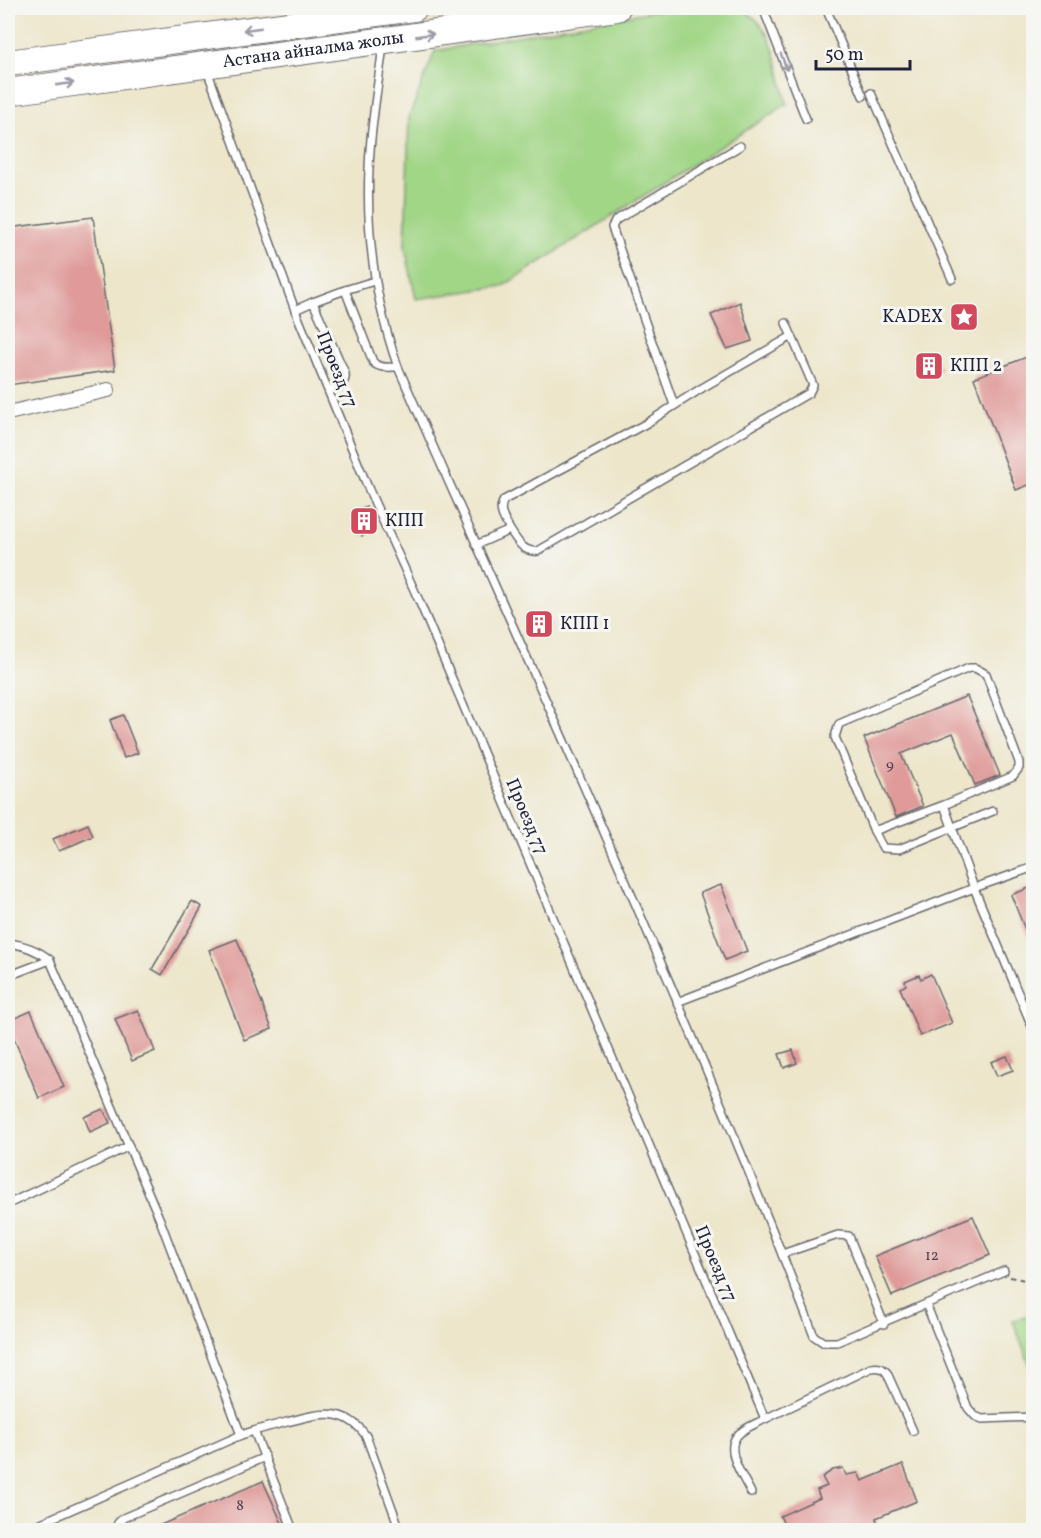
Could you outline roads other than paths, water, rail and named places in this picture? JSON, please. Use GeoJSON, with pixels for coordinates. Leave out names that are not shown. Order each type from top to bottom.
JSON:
{"type":"FeatureCollection","features":[{"type":"Feature","properties":{"kind":"highway","name":"Астана айналма жолы"},"geometry":{"type":"LineString","coordinates":[[8,92],[414,8]]}},
{"type":"Feature","properties":{"kind":"highway","name":"Астана айналма жолы"},"geometry":{"type":"LineString","coordinates":[[8,63],[384,41],[617,8]]}},
{"type":"Feature","properties":{"kind":"street"},"geometry":{"type":"LineString","coordinates":[[8,413],[108,390]]}},
{"type":"Feature","properties":{"kind":"lane"},"geometry":{"type":"LineString","coordinates":[[763,8],[806,119]]}},
{"type":"Feature","properties":{"kind":"lane"},"geometry":{"type":"LineString","coordinates":[[826,8],[952,279]]}},
{"type":"Feature","properties":{"kind":"lane"},"geometry":{"type":"LineString","coordinates":[[384,41],[369,166],[368,211],[374,280],[389,342],[677,1002],[814,1336],[823,1342],[837,1342],[884,1324],[1004,1271]]}},
{"type":"Feature","properties":{"kind":"lane","name":"Проезд 77"},"geometry":{"type":"LineString","coordinates":[[207,50],[213,91],[295,310],[369,490],[420,603],[765,1419]]}},
{"type":"Feature","properties":{"kind":"lane"},"geometry":{"type":"LineString","coordinates":[[674,405],[612,227],[616,220],[740,147]]}},
{"type":"Feature","properties":{"kind":"lane"},"geometry":{"type":"LineString","coordinates":[[295,310],[374,280]]}},
{"type":"Feature","properties":{"kind":"lane"},"geometry":{"type":"LineString","coordinates":[[345,290],[373,362],[376,365],[398,367]]}},
{"type":"Feature","properties":{"kind":"lane"},"geometry":{"type":"LineString","coordinates":[[313,303],[345,373],[342,385],[329,391]]}},
{"type":"Feature","properties":{"kind":"lane"},"geometry":{"type":"LineString","coordinates":[[786,323],[792,336],[813,385],[813,389],[806,396],[538,551],[533,552],[522,547],[501,512],[500,507],[504,500],[647,423],[792,336]]}},
{"type":"Feature","properties":{"kind":"lane"},"geometry":{"type":"LineString","coordinates":[[476,545],[510,530]]}},
{"type":"Feature","properties":{"kind":"lane"},"geometry":{"type":"LineString","coordinates":[[874,831],[1013,776],[1019,768],[1019,762],[986,674],[975,668],[969,668],[839,724],[835,737],[874,831],[883,848],[899,849],[993,811]]}},
{"type":"Feature","properties":{"kind":"lane"},"geometry":{"type":"LineString","coordinates":[[944,805],[974,888],[1034,1031]]}},
{"type":"Feature","properties":{"kind":"lane"},"geometry":{"type":"LineString","coordinates":[[677,1002],[1034,867]]}},
{"type":"Feature","properties":{"kind":"lane"},"geometry":{"type":"LineString","coordinates":[[8,943],[23,945],[41,952],[50,960],[160,1220],[241,1435]]}},
{"type":"Feature","properties":{"kind":"lane"},"geometry":{"type":"LineString","coordinates":[[8,976],[50,960]]}},
{"type":"Feature","properties":{"kind":"lane"},"geometry":{"type":"LineString","coordinates":[[8,1204],[129,1146]]}},
{"type":"Feature","properties":{"kind":"lane"},"geometry":{"type":"LineString","coordinates":[[782,1254],[838,1235],[849,1236],[884,1324]]}},
{"type":"Feature","properties":{"kind":"lane"},"geometry":{"type":"LineString","coordinates":[[926,1304],[968,1408],[975,1416],[982,1419],[1034,1417]]}},
{"type":"Feature","properties":{"kind":"lane"},"geometry":{"type":"LineString","coordinates":[[751,1493],[733,1454],[732,1442],[738,1434],[871,1368],[878,1367],[887,1372],[914,1431]]}},
{"type":"Feature","properties":{"kind":"lane"},"geometry":{"type":"LineString","coordinates":[[25,1530],[241,1435],[317,1414],[330,1413],[347,1418],[359,1426],[366,1436],[400,1530]]}},
{"type":"Feature","properties":{"kind":"lane"},"geometry":{"type":"LineString","coordinates":[[254,1431],[293,1530]]}},
{"type":"Feature","properties":{"kind":"lane"},"geometry":{"type":"LineString","coordinates":[[115,1530],[123,1518],[265,1457]]}},
{"type":"Feature","properties":{"kind":"place","name":"KADEX"},"geometry":{"type":"Point","coordinates":[964,317]}},
{"type":"Feature","properties":{"kind":"place","name":"КПП 2"},"geometry":{"type":"Point","coordinates":[929,366]}},
{"type":"Feature","properties":{"kind":"place","name":"КПП"},"geometry":{"type":"Point","coordinates":[364,521]}},
{"type":"Feature","properties":{"kind":"place","name":"КПП 1"},"geometry":{"type":"Point","coordinates":[539,624]}}]}
